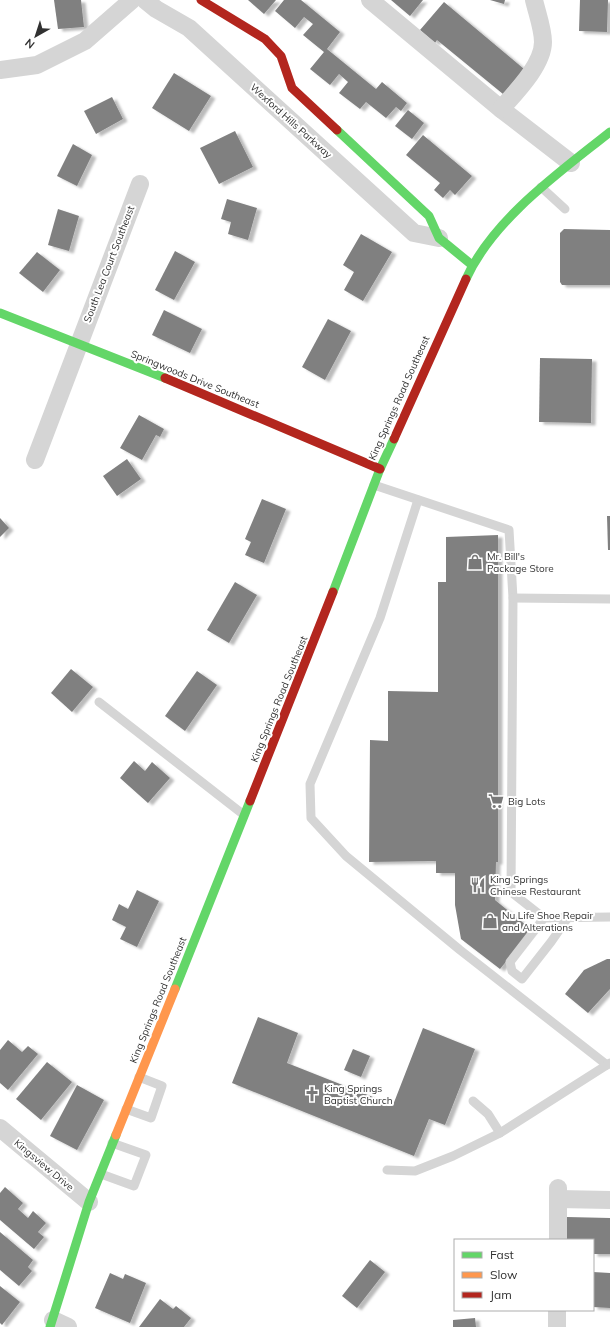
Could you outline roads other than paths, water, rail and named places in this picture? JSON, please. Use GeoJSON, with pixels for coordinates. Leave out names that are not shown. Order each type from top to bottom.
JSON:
{"type":"FeatureCollection","features":[{"type":"Feature","properties":{"kind":"street"},"geometry":{"type":"LineString","coordinates":[[0,70],[37,65],[85,41],[132,0]]}},
{"type":"Feature","properties":{"kind":"street","name":"Wexford Hills Parkway"},"geometry":{"type":"LineString","coordinates":[[145,0],[156,9],[189,28],[414,233],[439,238]]}},
{"type":"Feature","properties":{"kind":"street","name":"Wexford Hills Parkway"},"geometry":{"type":"LineString","coordinates":[[201,0],[264,39],[281,56],[292,88],[429,216],[439,238],[472,265]]}},
{"type":"Feature","properties":{"kind":"street"},"geometry":{"type":"LineString","coordinates":[[370,0],[501,109],[571,163]]}},
{"type":"Feature","properties":{"kind":"street"},"geometry":{"type":"LineString","coordinates":[[501,109],[524,82],[539,59],[543,42],[534,0]]}},
{"type":"Feature","properties":{"kind":"street","name":"King Springs Road Southeast"},"geometry":{"type":"LineString","coordinates":[[57,1325],[88,1202],[244,815],[380,469],[472,265],[509,217],[541,187],[610,132]]}},
{"type":"Feature","properties":{"kind":"street"},"geometry":{"type":"LineString","coordinates":[[332,158],[348,141]]}},
{"type":"Feature","properties":{"kind":"street","name":"South Lea Court Southeast"},"geometry":{"type":"LineString","coordinates":[[35,460],[140,184]]}},
{"type":"Feature","properties":{"kind":"street","name":"Springwoods Drive Southeast"},"geometry":{"type":"LineString","coordinates":[[0,313],[169,379],[380,469]]}},
{"type":"Feature","properties":{"kind":"street","name":"Kingsview Drive"},"geometry":{"type":"LineString","coordinates":[[1,1132],[88,1202]]}},
{"type":"Feature","properties":{"kind":"street"},"geometry":{"type":"LineString","coordinates":[[558,1239],[558,1194],[610,1200]]}},
{"type":"Feature","properties":{"kind":"street"},"geometry":{"type":"LineString","coordinates":[[557,1311],[557,1327]]}},
{"type":"Feature","properties":{"kind":"lane"},"geometry":{"type":"LineString","coordinates":[[541,187],[565,209]]}},
{"type":"Feature","properties":{"kind":"lane"},"geometry":{"type":"LineString","coordinates":[[374,485],[509,530],[513,598],[511,892],[544,918],[566,919],[610,917]]}},
{"type":"Feature","properties":{"kind":"lane"},"geometry":{"type":"LineString","coordinates":[[387,1170],[415,1171],[453,1156],[500,1133],[609,1064],[460,950],[346,856],[312,818],[310,784],[380,618],[418,500]]}},
{"type":"Feature","properties":{"kind":"lane"},"geometry":{"type":"LineString","coordinates":[[513,598],[610,598]]}},
{"type":"Feature","properties":{"kind":"lane"},"geometry":{"type":"LineString","coordinates":[[99,702],[244,815]]}},
{"type":"Feature","properties":{"kind":"lane"},"geometry":{"type":"LineString","coordinates":[[544,918],[510,962],[512,971],[522,979],[551,942],[566,919]]}},
{"type":"Feature","properties":{"kind":"lane"},"geometry":{"type":"LineString","coordinates":[[126,1110],[151,1118],[162,1086],[139,1077]]}},
{"type":"Feature","properties":{"kind":"lane"},"geometry":{"type":"LineString","coordinates":[[473,1101],[488,1114],[500,1133]]}},
{"type":"Feature","properties":{"kind":"lane"},"geometry":{"type":"LineString","coordinates":[[100,1174],[134,1186],[146,1155],[112,1143]]}},
{"type":"Feature","properties":{"kind":"place","name":"Mr. Bill's Package Store"},"geometry":{"type":"Point","coordinates":[475,562]}},
{"type":"Feature","properties":{"kind":"place","name":"Big Lots"},"geometry":{"type":"Point","coordinates":[496,801]}},
{"type":"Feature","properties":{"kind":"place","name":"King Springs Chinese Restaurant"},"geometry":{"type":"Point","coordinates":[478,885]}},
{"type":"Feature","properties":{"kind":"place","name":"Nu Life Shoe Repair and Alterations"},"geometry":{"type":"Point","coordinates":[490,921]}},
{"type":"Feature","properties":{"kind":"place","name":"King Springs Baptist Church"},"geometry":{"type":"Point","coordinates":[312,1094]}}]}
